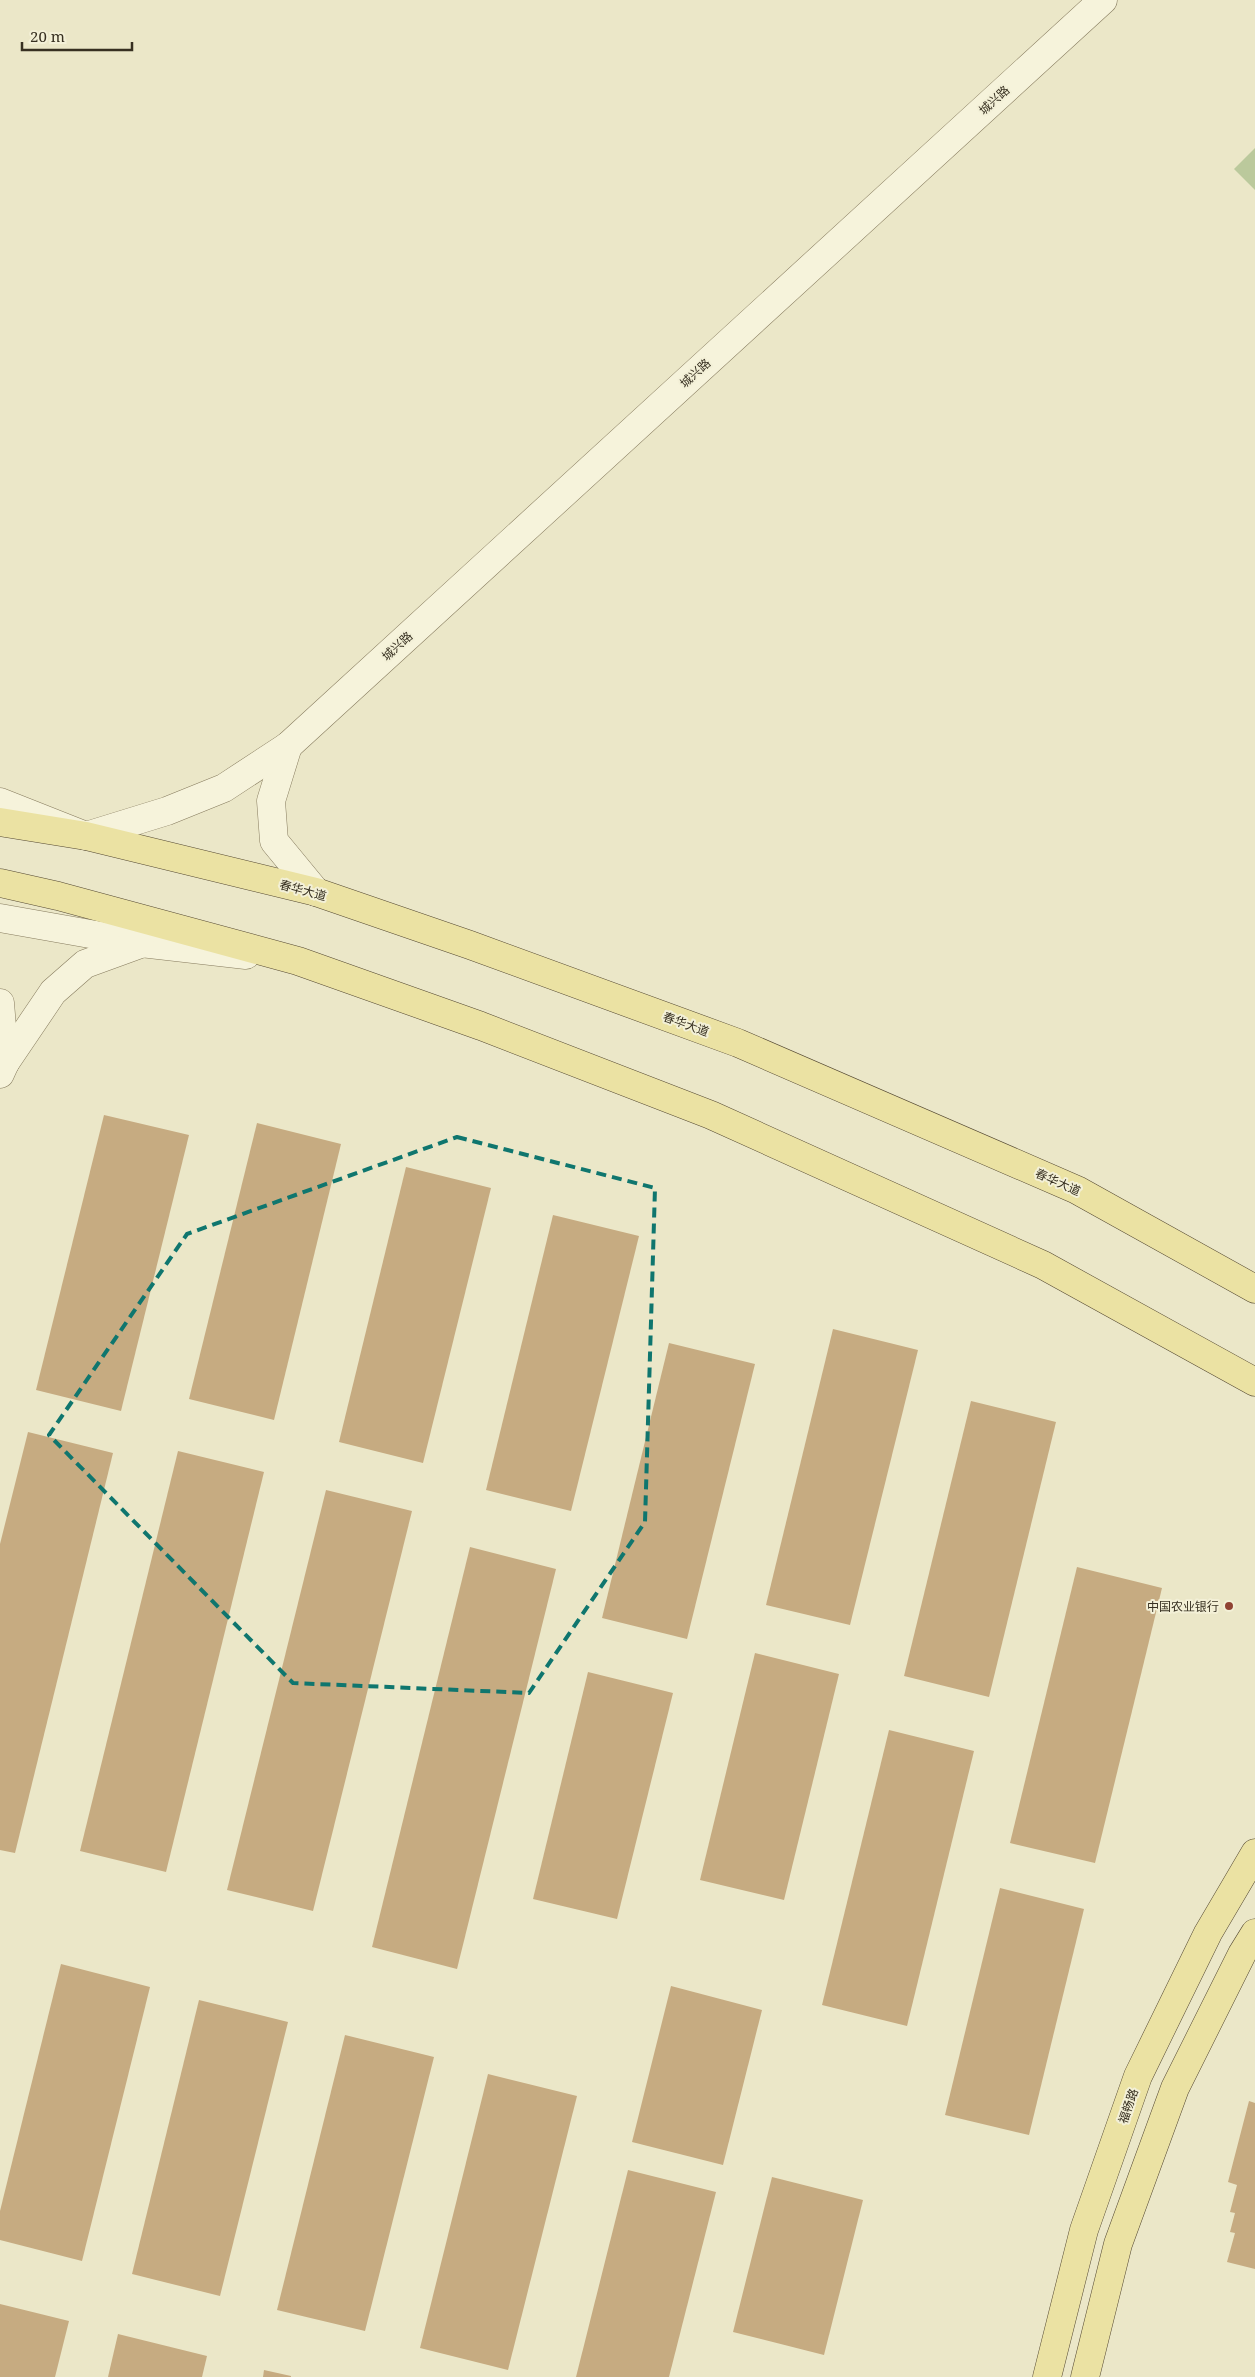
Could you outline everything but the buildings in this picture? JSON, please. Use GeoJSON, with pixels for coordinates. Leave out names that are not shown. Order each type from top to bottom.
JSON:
{"type":"FeatureCollection","features":[{"type":"Feature","properties":{"kind":"main road","name":"春华大道"},"geometry":{"type":"LineString","coordinates":[[0,822],[86,836],[316,892],[470,945],[738,1043],[1077,1190],[1255,1290]]}},
{"type":"Feature","properties":{"kind":"main road"},"geometry":{"type":"LineString","coordinates":[[0,884],[58,896],[298,961],[481,1026],[711,1115],[1043,1265],[1255,1382]]}},
{"type":"Feature","properties":{"kind":"main road","name":"福畅路"},"geometry":{"type":"LineString","coordinates":[[1047,2377],[1084,2230],[1138,2076],[1208,1933],[1255,1853]]}},
{"type":"Feature","properties":{"kind":"main road"},"geometry":{"type":"LineString","coordinates":[[1084,2377],[1118,2244],[1175,2088],[1242,1954],[1255,1933]]}},
{"type":"Feature","properties":{"kind":"street","name":"城兴路"},"geometry":{"type":"LineString","coordinates":[[86,836],[167,811],[224,788],[288,746],[1103,0]]}},
{"type":"Feature","properties":{"kind":"street"},"geometry":{"type":"LineString","coordinates":[[288,746],[271,801],[274,841],[316,892]]}},
{"type":"Feature","properties":{"kind":"street","name":"春华大道"},"geometry":{"type":"LineString","coordinates":[[0,802],[86,836]]}},
{"type":"Feature","properties":{"kind":"street"},"geometry":{"type":"LineString","coordinates":[[0,918],[141,943],[298,961]]}},
{"type":"Feature","properties":{"kind":"street"},"geometry":{"type":"LineString","coordinates":[[2,1069],[53,992],[85,964],[141,943]]}},
{"type":"Feature","properties":{"kind":"street"},"geometry":{"type":"LineString","coordinates":[[0,1003],[2,1069]]}},
{"type":"Feature","properties":{"kind":"highlighted area"},"geometry":{"type":"Polygon","coordinates":[[[457,1137],[655,1188],[645,1522],[529,1693],[293,1683],[49,1435],[187,1234],[457,1137]]]}},
{"type":"Feature","properties":{"kind":"green space"},"geometry":{"type":"Polygon","coordinates":[[[1255,148],[1255,190],[1234,169],[1255,148]]]}},
{"type":"Feature","properties":{"kind":"place","name":"中国农业银行"},"geometry":{"type":"Point","coordinates":[1229,1606]}}]}
